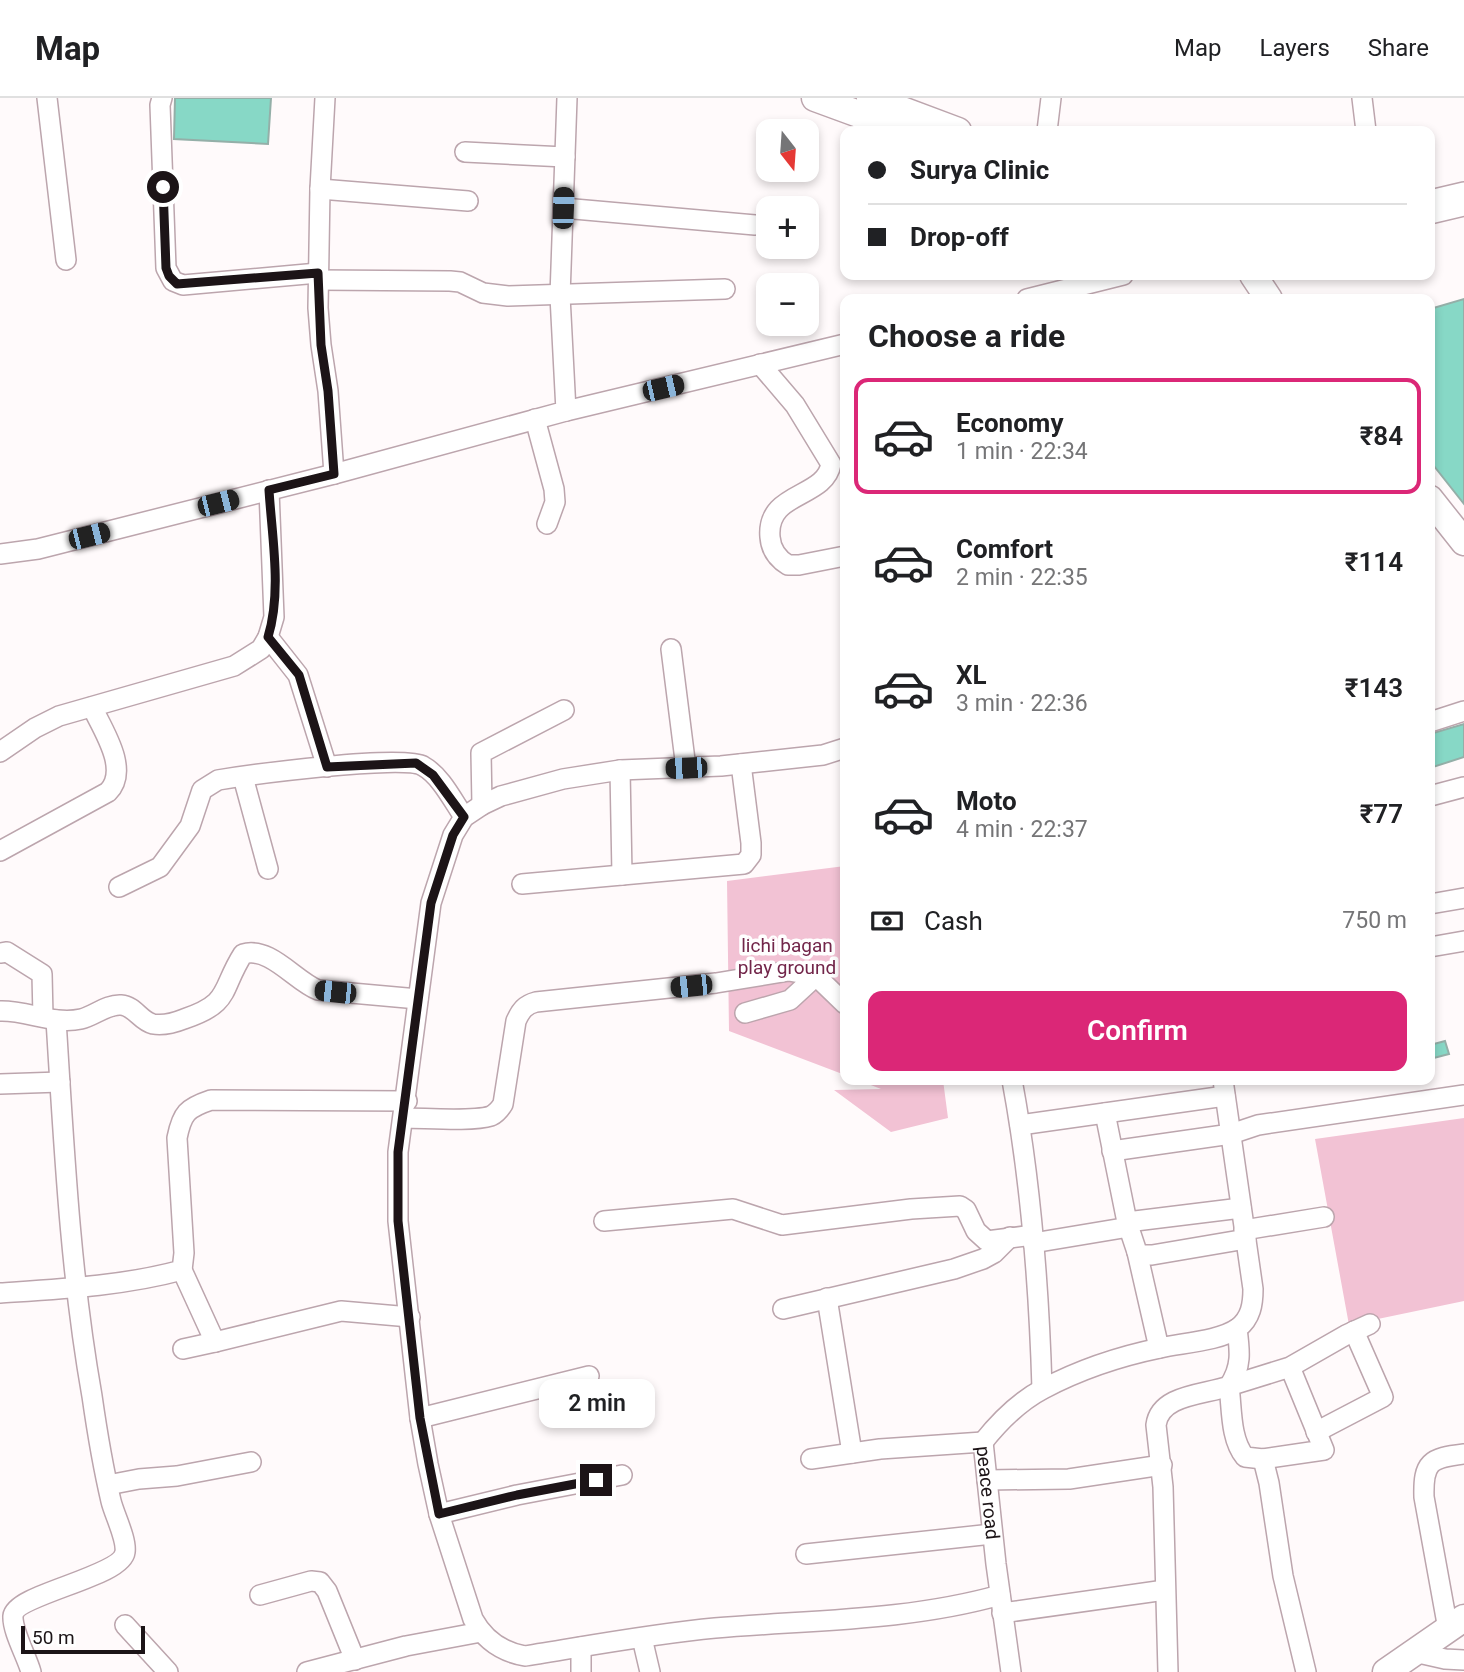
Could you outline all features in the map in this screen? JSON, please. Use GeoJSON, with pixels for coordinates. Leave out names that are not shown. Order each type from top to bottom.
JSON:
{"type":"FeatureCollection","features":[{"type":"Feature","properties":{"kind":"main road"},"geometry":{"type":"LineString","coordinates":[[815,98],[891,126]]}},
{"type":"Feature","properties":{"kind":"main road"},"geometry":{"type":"LineString","coordinates":[[870,98],[945,126]]}},
{"type":"Feature","properties":{"kind":"main road"},"geometry":{"type":"LineString","coordinates":[[1435,505],[1464,542]]}},
{"type":"Feature","properties":{"kind":"main road"},"geometry":{"type":"LineString","coordinates":[[1386,1672],[1456,1623]]}},
{"type":"Feature","properties":{"kind":"street"},"geometry":{"type":"LineString","coordinates":[[47,98],[66,260]]}},
{"type":"Feature","properties":{"kind":"street"},"geometry":{"type":"LineString","coordinates":[[162,98],[160,105],[166,268],[177,284],[318,276],[460,282],[494,295],[560,296],[725,289]]}},
{"type":"Feature","properties":{"kind":"street"},"geometry":{"type":"LineString","coordinates":[[325,98],[318,276],[320,333],[328,391],[334,474]]}},
{"type":"Feature","properties":{"kind":"street"},"geometry":{"type":"LineString","coordinates":[[566,98],[560,296],[566,411]]}},
{"type":"Feature","properties":{"kind":"street"},"geometry":{"type":"LineString","coordinates":[[1048,126],[1051,98]]}},
{"type":"Feature","properties":{"kind":"street"},"geometry":{"type":"LineString","coordinates":[[1362,98],[1365,126]]}},
{"type":"Feature","properties":{"kind":"street"},"geometry":{"type":"LineString","coordinates":[[464,152],[565,157]]}},
{"type":"Feature","properties":{"kind":"street"},"geometry":{"type":"LineString","coordinates":[[320,189],[468,201]]}},
{"type":"Feature","properties":{"kind":"street"},"geometry":{"type":"LineString","coordinates":[[1435,199],[1464,192]]}},
{"type":"Feature","properties":{"kind":"street"},"geometry":{"type":"LineString","coordinates":[[1435,214],[1464,206]]}},
{"type":"Feature","properties":{"kind":"street"},"geometry":{"type":"LineString","coordinates":[[563,208],[755,225]]}},
{"type":"Feature","properties":{"kind":"street"},"geometry":{"type":"LineString","coordinates":[[1047,294],[1104,280]]}},
{"type":"Feature","properties":{"kind":"street"},"geometry":{"type":"LineString","coordinates":[[0,554],[38,549],[334,474],[566,411],[840,345]]}},
{"type":"Feature","properties":{"kind":"street"},"geometry":{"type":"LineString","coordinates":[[760,364],[795,405],[838,463],[823,481],[786,502],[776,512],[771,522],[771,544],[776,554],[788,565],[840,557]]}},
{"type":"Feature","properties":{"kind":"street"},"geometry":{"type":"LineString","coordinates":[[535,419],[554,489],[555,502],[547,524]]}},
{"type":"Feature","properties":{"kind":"street"},"geometry":{"type":"LineString","coordinates":[[0,752],[35,728],[59,716],[234,666],[261,649],[274,617],[269,490]]}},
{"type":"Feature","properties":{"kind":"street"},"geometry":{"type":"LineString","coordinates":[[268,637],[299,675],[327,767]]}},
{"type":"Feature","properties":{"kind":"street"},"geometry":{"type":"LineString","coordinates":[[671,649],[686,768]]}},
{"type":"Feature","properties":{"kind":"street"},"geometry":{"type":"LineString","coordinates":[[0,851],[108,792],[114,786],[117,768],[92,707]]}},
{"type":"Feature","properties":{"kind":"street"},"geometry":{"type":"LineString","coordinates":[[482,805],[481,753],[564,710]]}},
{"type":"Feature","properties":{"kind":"street"},"geometry":{"type":"LineString","coordinates":[[1435,720],[1464,711]]}},
{"type":"Feature","properties":{"kind":"street"},"geometry":{"type":"LineString","coordinates":[[840,750],[823,755],[741,764],[620,770],[553,782],[501,796],[482,805],[464,817],[453,835],[431,903],[398,1152],[398,1221],[420,1418],[439,1514],[473,1619],[481,1632],[508,1653],[525,1657],[715,1628],[863,1618],[970,1603],[1001,1604],[1165,1590]]}},
{"type":"Feature","properties":{"kind":"street"},"geometry":{"type":"LineString","coordinates":[[120,887],[160,867],[190,826],[202,790],[218,780],[327,767],[416,763],[433,775],[464,817]]}},
{"type":"Feature","properties":{"kind":"street"},"geometry":{"type":"LineString","coordinates":[[522,884],[733,866],[749,860],[751,843],[741,764]]}},
{"type":"Feature","properties":{"kind":"street"},"geometry":{"type":"LineString","coordinates":[[620,770],[622,875]]}},
{"type":"Feature","properties":{"kind":"street"},"geometry":{"type":"LineString","coordinates":[[243,777],[268,869]]}},
{"type":"Feature","properties":{"kind":"street"},"geometry":{"type":"LineString","coordinates":[[1435,795],[1464,787]]}},
{"type":"Feature","properties":{"kind":"street"},"geometry":{"type":"LineString","coordinates":[[1435,903],[1464,898]]}},
{"type":"Feature","properties":{"kind":"street"},"geometry":{"type":"LineString","coordinates":[[1435,946],[1464,941]]}},
{"type":"Feature","properties":{"kind":"street"},"geometry":{"type":"LineString","coordinates":[[0,953],[7,952],[42,974],[60,1082],[65,1167],[91,1394],[108,1485],[125,1552],[121,1560],[110,1568],[16,1609],[8,1630],[31,1672]]}},
{"type":"Feature","properties":{"kind":"street"},"geometry":{"type":"LineString","coordinates":[[0,1012],[50,1019],[83,1018],[116,1004],[128,1005],[147,1022],[168,1024],[186,1019],[217,1004],[243,954],[249,953],[267,957],[318,990],[418,999]]}},
{"type":"Feature","properties":{"kind":"street"},"geometry":{"type":"LineString","coordinates":[[215,1342],[182,1270],[184,1253],[177,1138],[180,1124],[194,1105],[211,1100],[489,1117],[498,1112],[503,1104],[516,1021],[527,1005],[716,983],[789,971],[817,976],[840,999]]}},
{"type":"Feature","properties":{"kind":"street"},"geometry":{"type":"LineString","coordinates":[[745,1013],[790,1000],[817,976]]}},
{"type":"Feature","properties":{"kind":"street"},"geometry":{"type":"LineString","coordinates":[[0,1084],[60,1082]]}},
{"type":"Feature","properties":{"kind":"street"},"geometry":{"type":"LineString","coordinates":[[1013,1085],[1033,1239],[1040,1314],[1042,1389]]}},
{"type":"Feature","properties":{"kind":"street"},"geometry":{"type":"LineString","coordinates":[[983,1442],[997,1425],[1042,1389],[1095,1367],[1237,1329],[1254,1305],[1224,1088],[1105,1113],[1020,1125]]}},
{"type":"Feature","properties":{"kind":"street"},"geometry":{"type":"LineString","coordinates":[[1112,1151],[1231,1134],[1258,1125],[1464,1095]]}},
{"type":"Feature","properties":{"kind":"street"},"geometry":{"type":"LineString","coordinates":[[1105,1113],[1128,1225],[1137,1252],[1159,1348]]}},
{"type":"Feature","properties":{"kind":"street"},"geometry":{"type":"LineString","coordinates":[[604,1221],[733,1209],[782,1225],[960,1206],[967,1210],[976,1231],[987,1241],[1010,1237],[1033,1239],[1241,1208]]}},
{"type":"Feature","properties":{"kind":"street"},"geometry":{"type":"LineString","coordinates":[[1137,1252],[1152,1255],[1324,1217]]}},
{"type":"Feature","properties":{"kind":"street"},"geometry":{"type":"LineString","coordinates":[[783,1309],[964,1266],[995,1253],[1010,1237]]}},
{"type":"Feature","properties":{"kind":"street"},"geometry":{"type":"LineString","coordinates":[[0,1293],[77,1287],[182,1270]]}},
{"type":"Feature","properties":{"kind":"street"},"geometry":{"type":"LineString","coordinates":[[827,1298],[852,1454]]}},
{"type":"Feature","properties":{"kind":"street"},"geometry":{"type":"LineString","coordinates":[[183,1349],[341,1311],[410,1317]]}},
{"type":"Feature","properties":{"kind":"street"},"geometry":{"type":"LineString","coordinates":[[1168,1672],[1162,1465],[1157,1415],[1165,1406],[1175,1401],[1290,1367],[1362,1328],[1383,1397],[1316,1432]]}},
{"type":"Feature","properties":{"kind":"street"},"geometry":{"type":"LineString","coordinates":[[1237,1329],[1241,1355],[1237,1374],[1229,1386],[1235,1435],[1245,1457],[1263,1459],[1324,1450],[1290,1367]]}},
{"type":"Feature","properties":{"kind":"street"},"geometry":{"type":"LineString","coordinates":[[420,1418],[589,1376]]}},
{"type":"Feature","properties":{"kind":"street","name":"peace road"},"geometry":{"type":"LineString","coordinates":[[811,1459],[900,1447],[983,1442],[992,1534],[1011,1672]]}},
{"type":"Feature","properties":{"kind":"street"},"geometry":{"type":"LineString","coordinates":[[1456,1623],[1424,1497],[1424,1475],[1428,1465],[1437,1459],[1464,1454]]}},
{"type":"Feature","properties":{"kind":"street"},"geometry":{"type":"LineString","coordinates":[[1263,1459],[1283,1576],[1306,1672]]}},
{"type":"Feature","properties":{"kind":"street"},"geometry":{"type":"LineString","coordinates":[[108,1485],[251,1462]]}},
{"type":"Feature","properties":{"kind":"street"},"geometry":{"type":"LineString","coordinates":[[987,1480],[1069,1479],[1162,1465]]}},
{"type":"Feature","properties":{"kind":"street"},"geometry":{"type":"LineString","coordinates":[[439,1514],[517,1495],[622,1475]]}},
{"type":"Feature","properties":{"kind":"street"},"geometry":{"type":"LineString","coordinates":[[806,1555],[992,1534]]}},
{"type":"Feature","properties":{"kind":"street"},"geometry":{"type":"LineString","coordinates":[[260,1595],[311,1581],[320,1582],[327,1591],[355,1660]]}},
{"type":"Feature","properties":{"kind":"street"},"geometry":{"type":"LineString","coordinates":[[125,1625],[168,1672]]}},
{"type":"Feature","properties":{"kind":"street"},"geometry":{"type":"LineString","coordinates":[[307,1672],[428,1641],[481,1632]]}},
{"type":"Feature","properties":{"kind":"street"},"geometry":{"type":"LineString","coordinates":[[642,1638],[650,1672]]}},
{"type":"Feature","properties":{"kind":"street"},"geometry":{"type":"LineString","coordinates":[[581,1647],[581,1672]]}},
{"type":"Feature","properties":{"kind":"street"},"geometry":{"type":"LineString","coordinates":[[1414,1652],[1453,1664]]}},
{"type":"Feature","properties":{"kind":"green space","name":"lichi bagan play ground"},"geometry":{"type":"Polygon","coordinates":[[[840,867],[840,1073],[729,1031],[727,881],[840,867]]]}},
{"type":"Feature","properties":{"kind":"green space"},"geometry":{"type":"Polygon","coordinates":[[[871,1085],[944,1085],[948,1118],[891,1132],[834,1090],[881,1089],[871,1085]]]}},
{"type":"Feature","properties":{"kind":"green space"},"geometry":{"type":"Polygon","coordinates":[[[1464,1118],[1464,1301],[1349,1325],[1315,1139],[1464,1118]]]}},
{"type":"Feature","properties":{"kind":"building"},"geometry":{"type":"Polygon","coordinates":[[[175,98],[271,98],[268,144],[174,139],[175,98]]]}},
{"type":"Feature","properties":{"kind":"building"},"geometry":{"type":"Polygon","coordinates":[[[1464,299],[1464,504],[1435,467],[1435,308],[1464,299]]]}},
{"type":"Feature","properties":{"kind":"building"},"geometry":{"type":"Polygon","coordinates":[[[1464,724],[1464,757],[1435,766],[1435,733],[1464,724]]]}},
{"type":"Feature","properties":{"kind":"building"},"geometry":{"type":"Polygon","coordinates":[[[1445,1041],[1449,1054],[1435,1058],[1435,1044],[1445,1041]]]}},
{"type":"Feature","properties":{"kind":"route"},"geometry":{"type":"LineString","coordinates":[[163,187],[166,268],[177,284],[318,273],[318,309],[334,474],[269,490],[275,591],[274,617],[268,637],[299,675],[327,767],[416,763],[433,775],[464,817],[453,835],[431,903],[407,1101],[398,1152],[398,1221],[420,1418],[439,1514],[596,1480]]}}]}
